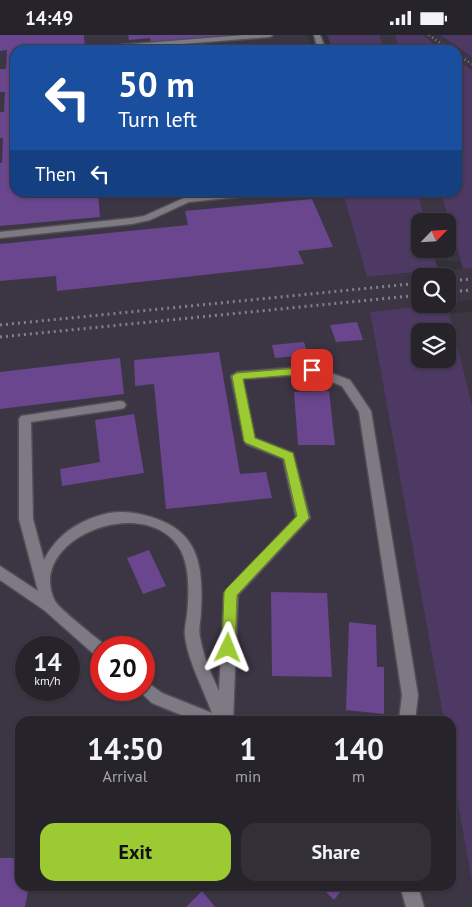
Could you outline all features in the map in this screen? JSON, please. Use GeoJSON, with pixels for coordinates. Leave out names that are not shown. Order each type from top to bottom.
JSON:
{"type":"FeatureCollection","features":[{"type":"Feature","properties":{"kind":"street"},"geometry":{"type":"LineString","coordinates":[[145,45],[270,35]]}},
{"type":"Feature","properties":{"kind":"street"},"geometry":{"type":"LineString","coordinates":[[0,235],[132,221],[147,218],[187,200],[213,197]]}},
{"type":"Feature","properties":{"kind":"street"},"geometry":{"type":"LineString","coordinates":[[224,716],[231,593],[303,518],[289,456],[250,441],[237,376],[312,370],[346,383],[365,411],[410,695],[408,716]]}},
{"type":"Feature","properties":{"kind":"street"},"geometry":{"type":"LineString","coordinates":[[49,606],[26,519],[25,419],[120,405]]}},
{"type":"Feature","properties":{"kind":"street"},"geometry":{"type":"LineString","coordinates":[[42,580],[50,558],[65,539],[87,525],[111,518],[136,518],[159,525],[178,537],[191,555],[196,577],[192,639],[222,716]]}},
{"type":"Feature","properties":{"kind":"street"},"geometry":{"type":"LineString","coordinates":[[0,572],[49,606],[90,641]]}},
{"type":"Feature","properties":{"kind":"street"},"geometry":{"type":"LineString","coordinates":[[155,696],[202,716]]}},
{"type":"Feature","properties":{"kind":"street"},"geometry":{"type":"LineString","coordinates":[[410,891],[415,907]]}},
{"type":"Feature","properties":{"kind":"shaded area"},"geometry":{"type":"Polygon","coordinates":[[[0,35],[307,35],[310,45],[10,45],[10,197],[344,197],[367,277],[411,273],[411,307],[370,312],[443,716],[15,716],[15,891],[456,891],[456,793],[472,882],[472,907],[0,907],[0,35]]]}},
{"type":"Feature","properties":{"kind":"shaded area"},"geometry":{"type":"Polygon","coordinates":[[[327,35],[380,35],[382,45],[331,45],[327,35]]]}},
{"type":"Feature","properties":{"kind":"shaded area"},"geometry":{"type":"Polygon","coordinates":[[[380,35],[395,35],[398,45],[382,45],[380,35]]]}},
{"type":"Feature","properties":{"kind":"shaded area"},"geometry":{"type":"Polygon","coordinates":[[[395,35],[423,35],[436,45],[398,45],[395,35]]]}},
{"type":"Feature","properties":{"kind":"shaded area"},"geometry":{"type":"Polygon","coordinates":[[[423,35],[440,35],[455,45],[436,45],[423,35]]]}},
{"type":"Feature","properties":{"kind":"shaded area"},"geometry":{"type":"Polygon","coordinates":[[[440,35],[472,35],[472,57],[462,50],[462,45],[455,45],[440,35]]]}},
{"type":"Feature","properties":{"kind":"shaded area"},"geometry":{"type":"Polygon","coordinates":[[[462,50],[472,57],[472,70],[462,63],[462,50]]]}},
{"type":"Feature","properties":{"kind":"shaded area"},"geometry":{"type":"Polygon","coordinates":[[[462,63],[472,70],[472,268],[463,269],[456,245],[456,213],[447,213],[442,197],[462,197],[462,63]]]}},
{"type":"Feature","properties":{"kind":"shaded area"},"geometry":{"type":"Polygon","coordinates":[[[344,197],[419,197],[423,213],[411,213],[411,258],[435,258],[437,268],[411,268],[411,273],[367,277],[344,197]]]}},
{"type":"Feature","properties":{"kind":"shaded area"},"geometry":{"type":"Polygon","coordinates":[[[419,197],[442,197],[447,213],[423,213],[419,197]]]}},
{"type":"Feature","properties":{"kind":"shaded area"},"geometry":{"type":"Polygon","coordinates":[[[456,247],[460,261],[435,261],[434,258],[456,258],[456,247]]]}},
{"type":"Feature","properties":{"kind":"shaded area"},"geometry":{"type":"Polygon","coordinates":[[[472,268],[472,300],[456,302],[456,269],[472,268]]]}},
{"type":"Feature","properties":{"kind":"shaded area"},"geometry":{"type":"Polygon","coordinates":[[[411,307],[411,313],[449,313],[452,323],[411,323],[411,368],[456,368],[456,340],[472,405],[472,882],[456,793],[456,716],[443,716],[370,312],[411,307]]]}},
{"type":"Feature","properties":{"kind":"shaded area"},"geometry":{"type":"Polygon","coordinates":[[[472,312],[472,405],[456,341],[456,323],[452,323],[449,313],[472,312]]]}},
{"type":"Feature","properties":{"kind":"building"},"geometry":{"type":"Polygon","coordinates":[[[0,35],[84,35],[85,45],[10,45],[10,197],[98,197],[100,217],[0,226],[0,163],[2,163],[3,138],[0,138],[0,112],[4,112],[5,92],[0,92],[0,69],[6,69],[7,50],[0,51],[0,35]]]}},
{"type":"Feature","properties":{"kind":"building"},"geometry":{"type":"Polygon","coordinates":[[[128,35],[232,36],[151,42],[150,38],[129,40],[128,35]]]}},
{"type":"Feature","properties":{"kind":"building"},"geometry":{"type":"Polygon","coordinates":[[[312,199],[333,247],[298,251],[304,264],[57,291],[56,276],[0,281],[0,244],[188,225],[185,211],[312,199]]]}},
{"type":"Feature","properties":{"kind":"building"},"geometry":{"type":"Polygon","coordinates":[[[357,322],[363,340],[336,342],[330,325],[357,322]]]}},
{"type":"Feature","properties":{"kind":"building"},"geometry":{"type":"Polygon","coordinates":[[[304,342],[308,355],[275,358],[272,345],[304,342]]]}},
{"type":"Feature","properties":{"kind":"building"},"geometry":{"type":"Polygon","coordinates":[[[219,352],[240,474],[266,472],[272,498],[166,509],[154,384],[135,386],[134,360],[219,352]]]}},
{"type":"Feature","properties":{"kind":"building"},"geometry":{"type":"Polygon","coordinates":[[[120,358],[124,394],[0,409],[0,372],[120,358]]]}},
{"type":"Feature","properties":{"kind":"building"},"geometry":{"type":"Polygon","coordinates":[[[329,391],[335,445],[298,445],[294,392],[329,391]]]}},
{"type":"Feature","properties":{"kind":"building"},"geometry":{"type":"Polygon","coordinates":[[[134,414],[144,473],[62,486],[60,469],[100,462],[95,420],[134,414]]]}},
{"type":"Feature","properties":{"kind":"building"},"geometry":{"type":"Polygon","coordinates":[[[149,550],[166,586],[143,594],[127,558],[149,550]]]}},
{"type":"Feature","properties":{"kind":"building"},"geometry":{"type":"Polygon","coordinates":[[[271,592],[327,593],[332,677],[272,676],[271,592]]]}},
{"type":"Feature","properties":{"kind":"building"},"geometry":{"type":"Polygon","coordinates":[[[349,622],[376,625],[377,667],[384,667],[384,714],[346,710],[349,622]]]}},
{"type":"Feature","properties":{"kind":"building"},"geometry":{"type":"Polygon","coordinates":[[[0,858],[15,858],[15,891],[28,891],[25,907],[0,907],[0,858]]]}},
{"type":"Feature","properties":{"kind":"building"},"geometry":{"type":"Polygon","coordinates":[[[202,891],[215,907],[186,907],[202,891]]]}},
{"type":"Feature","properties":{"kind":"building"},"geometry":{"type":"Polygon","coordinates":[[[325,891],[341,891],[334,900],[325,891]]]}},
{"type":"Feature","properties":{"kind":"railway"},"geometry":{"type":"LineString","coordinates":[[429,35],[443,45]]}},
{"type":"Feature","properties":{"kind":"railway"},"geometry":{"type":"LineString","coordinates":[[462,58],[472,64]]}},
{"type":"Feature","properties":{"kind":"railway"},"geometry":{"type":"LineString","coordinates":[[456,280],[472,279]]}},
{"type":"Feature","properties":{"kind":"railway"},"geometry":{"type":"LineString","coordinates":[[0,325],[411,284]]}},
{"type":"Feature","properties":{"kind":"railway"},"geometry":{"type":"LineString","coordinates":[[456,291],[472,290]]}},
{"type":"Feature","properties":{"kind":"railway"},"geometry":{"type":"LineString","coordinates":[[0,337],[411,296]]}},
{"type":"Feature","properties":{"kind":"route"},"geometry":{"type":"LineString","coordinates":[[228,648],[231,593],[303,518],[289,456],[250,441],[237,376],[312,370]]}}]}
